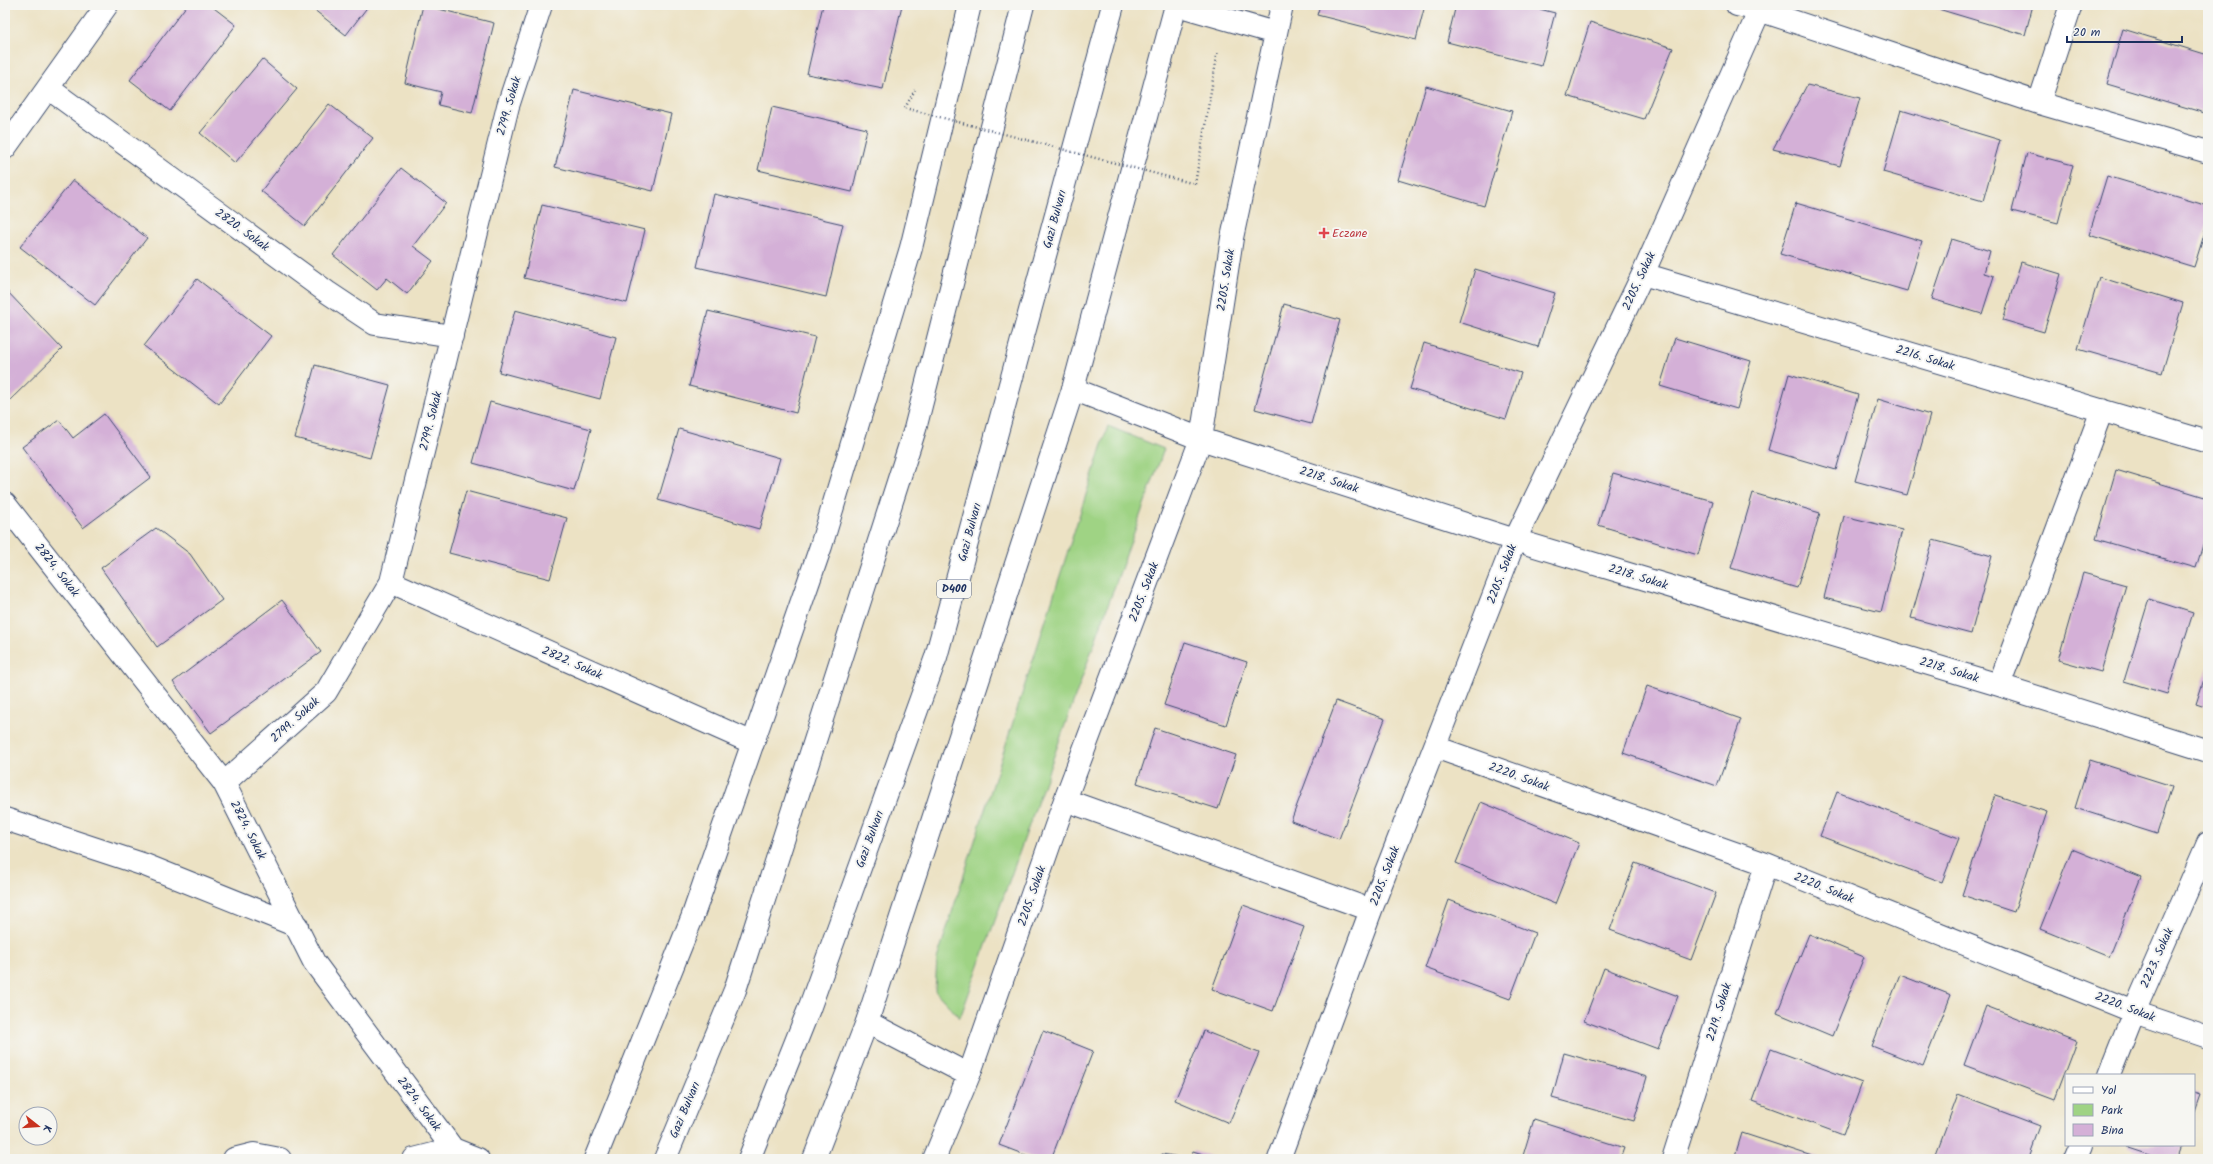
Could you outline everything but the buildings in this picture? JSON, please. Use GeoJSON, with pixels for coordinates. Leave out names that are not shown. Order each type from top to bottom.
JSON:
{"type":"FeatureCollection","features":[{"type":"Feature","properties":{"kind":"main road"},"geometry":{"type":"LineString","coordinates":[[5,148],[107,5]]}},
{"type":"Feature","properties":{"kind":"main road","name":"2799. Sokak"},"geometry":{"type":"LineString","coordinates":[[224,783],[326,692],[391,582],[508,106],[541,5]]}},
{"type":"Feature","properties":{"kind":"main road"},"geometry":{"type":"LineString","coordinates":[[595,1159],[692,918],[822,546],[911,248],[970,5]]}},
{"type":"Feature","properties":{"kind":"main road","name":"Gazi Bulvarı"},"geometry":{"type":"LineString","coordinates":[[665,1159],[735,990],[915,429],[1023,5]]}},
{"type":"Feature","properties":{"kind":"main road","name":"Gazi Bulvarı"},"geometry":{"type":"LineString","coordinates":[[749,1159],[809,1009],[936,657],[1113,5]]}},
{"type":"Feature","properties":{"kind":"main road"},"geometry":{"type":"LineString","coordinates":[[814,1159],[867,1022],[1073,389],[1176,5],[1275,33]]}},
{"type":"Feature","properties":{"kind":"main road","name":"2205. Sokak"},"geometry":{"type":"LineString","coordinates":[[934,1159],[969,1075],[1065,800],[1201,439],[1232,238],[1282,5]]}},
{"type":"Feature","properties":{"kind":"main road"},"geometry":{"type":"LineString","coordinates":[[1737,5],[1760,8],[2039,103],[2208,152]]}},
{"type":"Feature","properties":{"kind":"main road"},"geometry":{"type":"LineString","coordinates":[[2039,103],[2071,5]]}},
{"type":"Feature","properties":{"kind":"main road","name":"2205. Sokak"},"geometry":{"type":"LineString","coordinates":[[1279,1159],[1372,910],[1515,540],[1643,274],[1760,8]]}},
{"type":"Feature","properties":{"kind":"main road","name":"2820. Sokak"},"geometry":{"type":"LineString","coordinates":[[48,88],[327,292],[375,324],[452,336]]}},
{"type":"Feature","properties":{"kind":"main road","name":"2216. Sokak"},"geometry":{"type":"LineString","coordinates":[[1643,274],[2208,442]]}},
{"type":"Feature","properties":{"kind":"main road","name":"2218. Sokak"},"geometry":{"type":"LineString","coordinates":[[1073,389],[1201,439],[1515,540],[1998,684],[2208,751]]}},
{"type":"Feature","properties":{"kind":"main road"},"geometry":{"type":"LineString","coordinates":[[1998,684],[2102,410]]}},
{"type":"Feature","properties":{"kind":"main road","name":"2824. Sokak"},"geometry":{"type":"LineString","coordinates":[[8,513],[224,783],[314,962],[453,1149]]}},
{"type":"Feature","properties":{"kind":"main road","name":"2822. Sokak"},"geometry":{"type":"LineString","coordinates":[[391,582],[753,743]]}},
{"type":"Feature","properties":{"kind":"main road","name":"2220. Sokak"},"geometry":{"type":"LineString","coordinates":[[1435,747],[1766,864],[2134,1012],[2208,1038]]}},
{"type":"Feature","properties":{"kind":"main road"},"geometry":{"type":"LineString","coordinates":[[1065,800],[1372,910]]}},
{"type":"Feature","properties":{"kind":"main road"},"geometry":{"type":"LineString","coordinates":[[5,819],[145,865],[297,926]]}},
{"type":"Feature","properties":{"kind":"main road","name":"2223. Sokak"},"geometry":{"type":"LineString","coordinates":[[2109,1074],[2134,1012],[2208,843]]}},
{"type":"Feature","properties":{"kind":"main road","name":"2219. Sokak"},"geometry":{"type":"LineString","coordinates":[[1673,1159],[1766,864]]}},
{"type":"Feature","properties":{"kind":"main road"},"geometry":{"type":"LineString","coordinates":[[867,1022],[969,1075]]}},
{"type":"Feature","properties":{"kind":"main road"},"geometry":{"type":"LineString","coordinates":[[2075,1159],[2081,1146]]}},
{"type":"Feature","properties":{"kind":"main road"},"geometry":{"type":"LineString","coordinates":[[414,1159],[453,1149],[478,1159]]}},
{"type":"Feature","properties":{"kind":"main road"},"geometry":{"type":"LineString","coordinates":[[234,1159],[254,1154],[280,1159]]}},
{"type":"Feature","properties":{"kind":"path"},"geometry":{"type":"LineString","coordinates":[[905,108],[1195,184],[1223,18]]}},
{"type":"Feature","properties":{"kind":"green space"},"geometry":{"type":"Polygon","coordinates":[[[1108,426],[1164,449],[960,1018],[935,991],[937,959],[1108,426]]]}},
{"type":"Feature","properties":{"kind":"place","name":"Eczane"},"geometry":{"type":"Point","coordinates":[1324,233]}}]}
